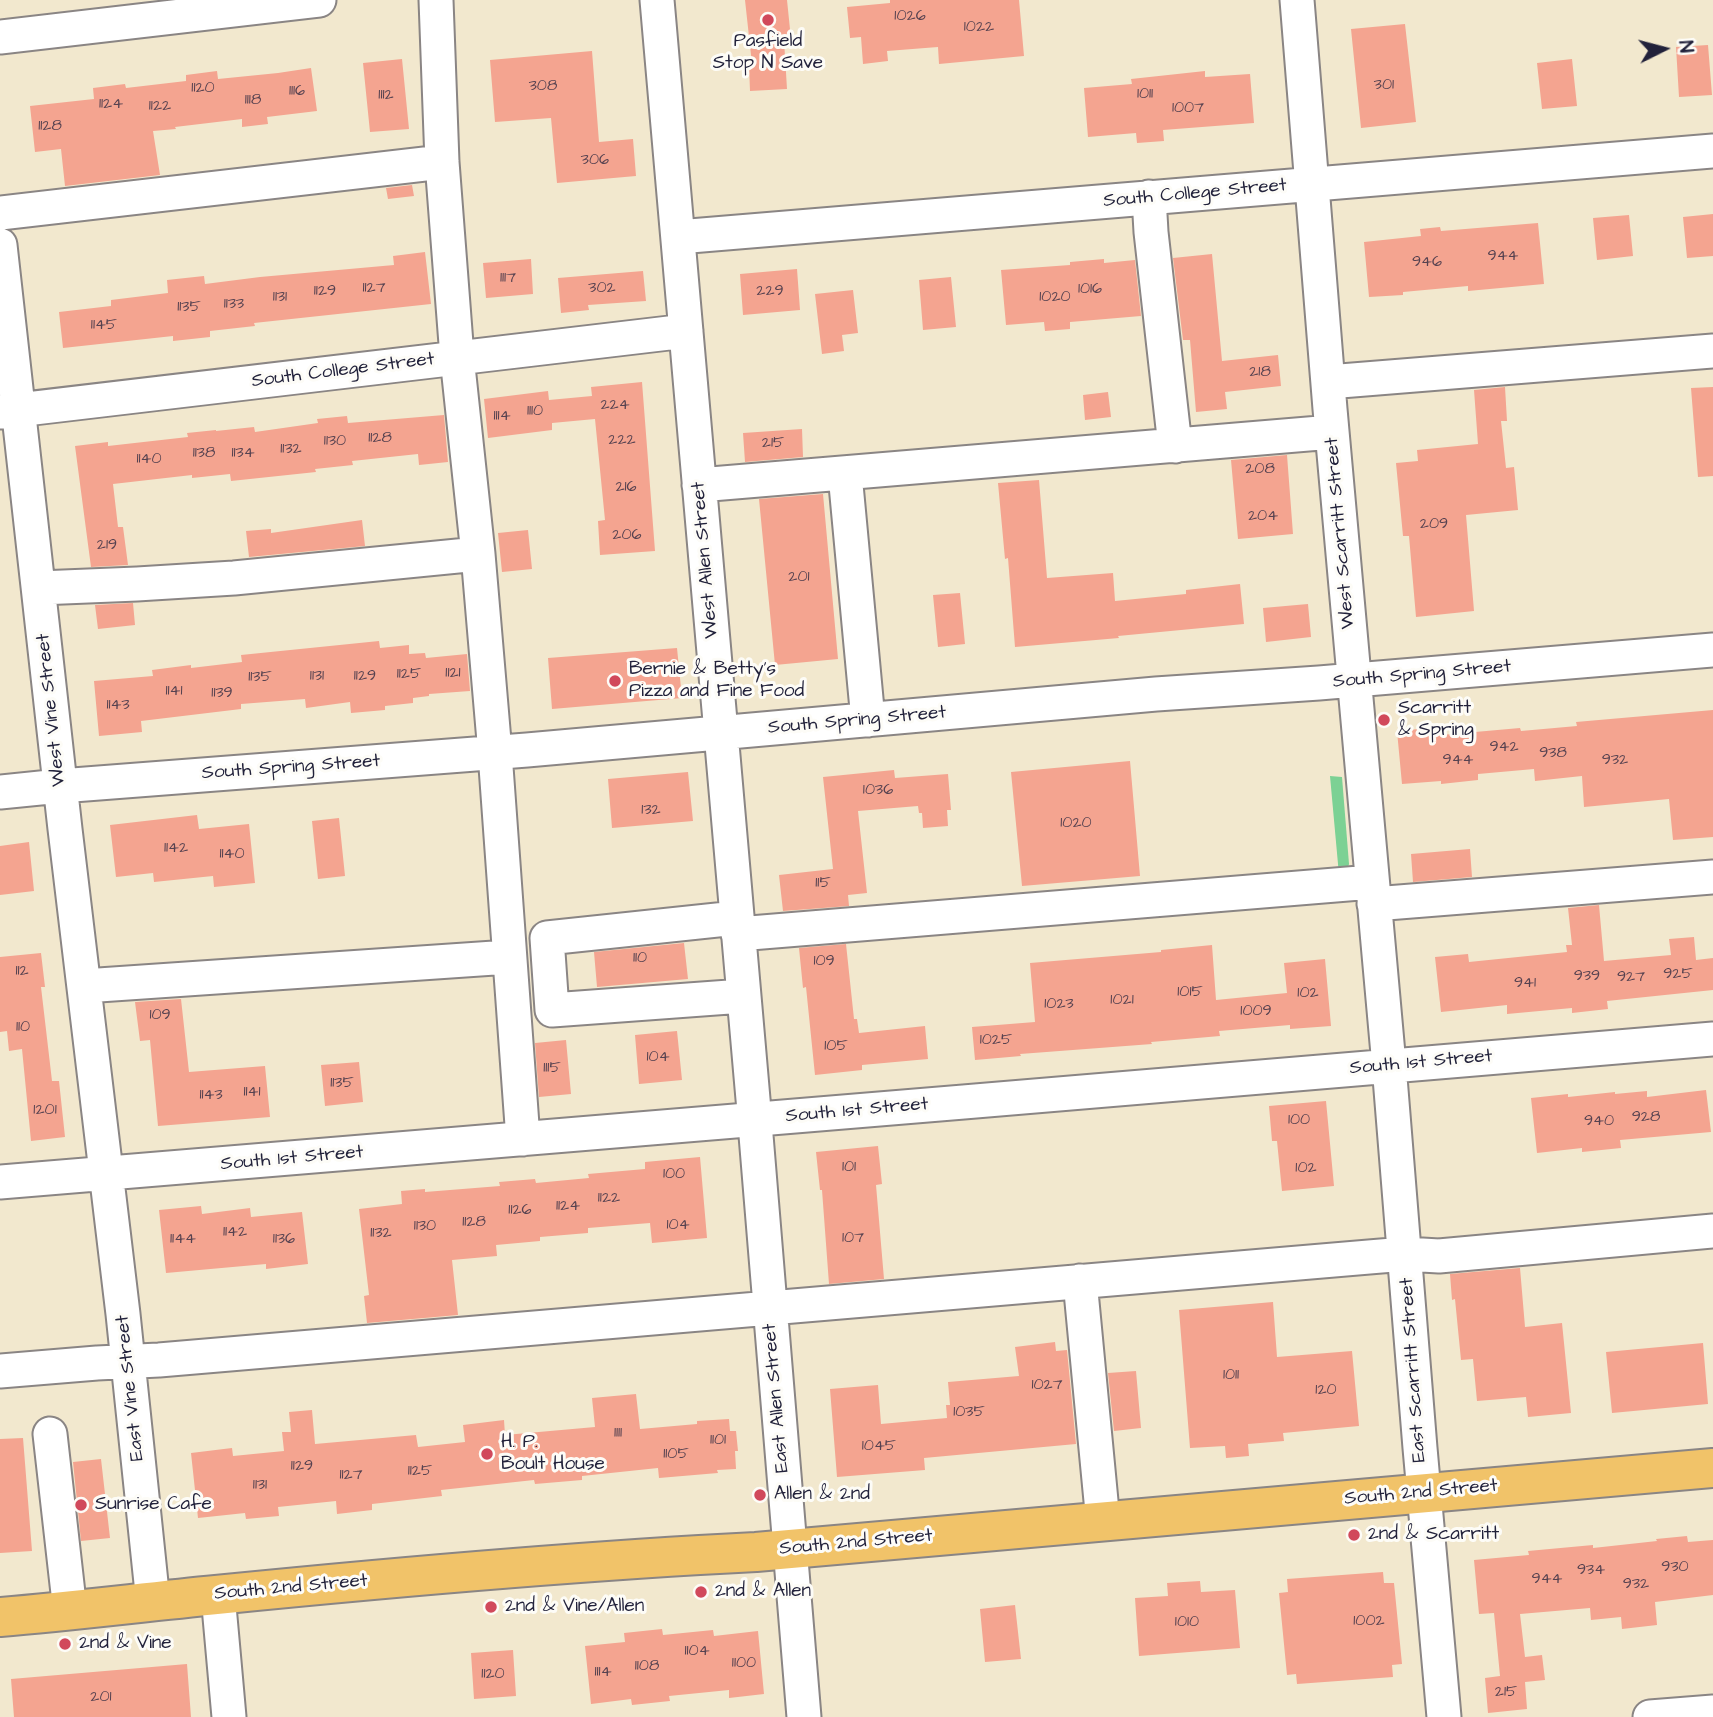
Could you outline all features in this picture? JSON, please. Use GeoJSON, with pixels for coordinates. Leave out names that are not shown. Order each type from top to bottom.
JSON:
{"type":"FeatureCollection","features":[{"type":"Feature","properties":{"kind":"main road","name":"South 2nd Street"},"geometry":{"type":"LineString","coordinates":[[0,1617],[218,1594],[664,1556],[790,1549],[1713,1468]]}},
{"type":"Feature","properties":{"kind":"street"},"geometry":{"type":"LineString","coordinates":[[0,37],[161,9],[319,0]]}},
{"type":"Feature","properties":{"kind":"street"},"geometry":{"type":"LineString","coordinates":[[436,0],[442,162],[457,358],[478,554],[495,753],[523,1139]]}},
{"type":"Feature","properties":{"kind":"street","name":"West Allen Street"},"geometry":{"type":"LineString","coordinates":[[657,0],[754,1121]]}},
{"type":"Feature","properties":{"kind":"street","name":"West Scarritt Street"},"geometry":{"type":"LineString","coordinates":[[1297,0],[1353,680],[1389,1065]]}},
{"type":"Feature","properties":{"kind":"street","name":"South College Street"},"geometry":{"type":"LineString","coordinates":[[678,237],[1713,151]]}},
{"type":"Feature","properties":{"kind":"street"},"geometry":{"type":"LineString","coordinates":[[0,213],[442,162]]}},
{"type":"Feature","properties":{"kind":"street"},"geometry":{"type":"LineString","coordinates":[[1149,197],[1175,446]]}},
{"type":"Feature","properties":{"kind":"street","name":"West Vine Street"},"geometry":{"type":"LineString","coordinates":[[0,245],[10,411],[39,588],[107,1174]]}},
{"type":"Feature","properties":{"kind":"street","name":"South College Street"},"geometry":{"type":"LineString","coordinates":[[10,411],[686,331]]}},
{"type":"Feature","properties":{"kind":"street"},"geometry":{"type":"LineString","coordinates":[[1328,382],[1713,351]]}},
{"type":"Feature","properties":{"kind":"street"},"geometry":{"type":"LineString","coordinates":[[699,485],[1332,432]]}},
{"type":"Feature","properties":{"kind":"street"},"geometry":{"type":"LineString","coordinates":[[845,474],[868,720]]}},
{"type":"Feature","properties":{"kind":"street"},"geometry":{"type":"LineString","coordinates":[[39,588],[233,578],[478,554]]}},
{"type":"Feature","properties":{"kind":"street","name":"South Spring Street"},"geometry":{"type":"LineString","coordinates":[[0,792],[1713,650]]}},
{"type":"Feature","properties":{"kind":"street"},"geometry":{"type":"LineString","coordinates":[[743,996],[552,1010],[547,937],[1338,884],[1373,893],[1713,877]]}},
{"type":"Feature","properties":{"kind":"street"},"geometry":{"type":"LineString","coordinates":[[84,986],[509,957]]}},
{"type":"Feature","properties":{"kind":"street","name":"South 1st Street"},"geometry":{"type":"LineString","coordinates":[[0,1182],[1713,1039]]}},
{"type":"Feature","properties":{"kind":"street","name":"East Scarritt Street"},"geometry":{"type":"LineString","coordinates":[[1389,1065],[1444,1717]]}},
{"type":"Feature","properties":{"kind":"street","name":"East Allen Street"},"geometry":{"type":"LineString","coordinates":[[754,1121],[804,1717]]}},
{"type":"Feature","properties":{"kind":"street","name":"East Vine Street"},"geometry":{"type":"LineString","coordinates":[[107,1174],[153,1602]]}},
{"type":"Feature","properties":{"kind":"street"},"geometry":{"type":"LineString","coordinates":[[0,1371],[1405,1255],[1439,1256],[1713,1231]]}},
{"type":"Feature","properties":{"kind":"street"},"geometry":{"type":"LineString","coordinates":[[1080,1281],[1103,1521]]}},
{"type":"Feature","properties":{"kind":"street"},"geometry":{"type":"LineString","coordinates":[[50,1434],[69,1611]]}},
{"type":"Feature","properties":{"kind":"street"},"geometry":{"type":"LineString","coordinates":[[218,1594],[229,1717]]}},
{"type":"Feature","properties":{"kind":"street"},"geometry":{"type":"LineString","coordinates":[[1650,1717],[1713,1712]]}},
{"type":"Feature","properties":{"kind":"green space"},"geometry":{"type":"Polygon","coordinates":[[[1330,776],[1342,777],[1349,864],[1339,875],[1330,776]]]}},
{"type":"Feature","properties":{"kind":"building"},"geometry":{"type":"Polygon","coordinates":[[[745,0],[787,0],[791,39],[784,40],[787,89],[750,91],[749,65],[752,64],[745,0]]]}},
{"type":"Feature","properties":{"kind":"building"},"geometry":{"type":"Polygon","coordinates":[[[890,0],[1019,0],[1024,56],[939,64],[938,47],[887,51],[888,61],[863,64],[861,37],[850,38],[847,7],[890,3],[890,0]]]}},
{"type":"Feature","properties":{"kind":"building"},"geometry":{"type":"Polygon","coordinates":[[[1405,24],[1416,122],[1361,128],[1351,29],[1405,24]]]}},
{"type":"Feature","properties":{"kind":"building"},"geometry":{"type":"Polygon","coordinates":[[[1708,45],[1712,95],[1679,97],[1676,47],[1708,45]]]}},
{"type":"Feature","properties":{"kind":"building"},"geometry":{"type":"Polygon","coordinates":[[[592,51],[599,142],[633,139],[636,176],[557,183],[551,118],[495,122],[490,60],[592,51]]]}},
{"type":"Feature","properties":{"kind":"building"},"geometry":{"type":"Polygon","coordinates":[[[402,59],[409,129],[370,132],[363,63],[402,59]]]}},
{"type":"Feature","properties":{"kind":"building"},"geometry":{"type":"Polygon","coordinates":[[[1572,59],[1577,106],[1542,109],[1537,63],[1572,59]]]}},
{"type":"Feature","properties":{"kind":"building"},"geometry":{"type":"Polygon","coordinates":[[[311,68],[317,111],[267,117],[268,124],[242,127],[242,119],[153,131],[160,175],[65,186],[61,149],[35,152],[30,106],[94,99],[93,88],[125,84],[126,88],[186,81],[186,75],[217,71],[218,79],[311,68]]]}},
{"type":"Feature","properties":{"kind":"building"},"geometry":{"type":"Polygon","coordinates":[[[1205,71],[1205,77],[1250,74],[1254,123],[1163,130],[1164,141],[1137,143],[1136,133],[1088,137],[1084,88],[1132,84],[1131,79],[1205,71]]]}},
{"type":"Feature","properties":{"kind":"building"},"geometry":{"type":"Polygon","coordinates":[[[412,185],[414,196],[388,199],[386,188],[412,185]]]}},
{"type":"Feature","properties":{"kind":"building"},"geometry":{"type":"Polygon","coordinates":[[[1713,214],[1713,256],[1687,258],[1683,217],[1713,214]]]}},
{"type":"Feature","properties":{"kind":"building"},"geometry":{"type":"Polygon","coordinates":[[[1629,215],[1633,256],[1597,260],[1593,218],[1629,215]]]}},
{"type":"Feature","properties":{"kind":"building"},"geometry":{"type":"Polygon","coordinates":[[[1538,223],[1544,284],[1468,291],[1468,286],[1369,297],[1364,242],[1421,236],[1420,229],[1440,227],[1441,231],[1538,223]]]}},
{"type":"Feature","properties":{"kind":"building"},"geometry":{"type":"Polygon","coordinates":[[[425,252],[431,304],[254,323],[255,326],[210,331],[210,337],[173,341],[173,336],[63,348],[59,312],[111,306],[111,300],[168,293],[167,280],[204,276],[205,284],[394,265],[393,256],[425,252]]]}},
{"type":"Feature","properties":{"kind":"building"},"geometry":{"type":"Polygon","coordinates":[[[1212,254],[1222,361],[1278,355],[1281,386],[1225,392],[1227,409],[1196,412],[1190,340],[1183,340],[1173,258],[1212,254]]]}},
{"type":"Feature","properties":{"kind":"building"},"geometry":{"type":"Polygon","coordinates":[[[531,259],[533,294],[486,298],[483,263],[531,259]]]}},
{"type":"Feature","properties":{"kind":"building"},"geometry":{"type":"Polygon","coordinates":[[[1104,259],[1104,263],[1135,260],[1141,316],[1070,322],[1070,329],[1045,331],[1044,322],[1006,325],[1001,270],[1070,265],[1070,262],[1104,259]]]}},
{"type":"Feature","properties":{"kind":"building"},"geometry":{"type":"Polygon","coordinates":[[[797,269],[800,310],[743,315],[740,274],[797,269]]]}},
{"type":"Feature","properties":{"kind":"building"},"geometry":{"type":"Polygon","coordinates":[[[643,271],[646,301],[588,305],[589,310],[561,313],[558,278],[643,271]]]}},
{"type":"Feature","properties":{"kind":"building"},"geometry":{"type":"Polygon","coordinates":[[[951,277],[956,327],[923,330],[919,280],[951,277]]]}},
{"type":"Feature","properties":{"kind":"building"},"geometry":{"type":"Polygon","coordinates":[[[853,290],[858,333],[842,335],[844,351],[822,354],[815,294],[853,290]]]}},
{"type":"Feature","properties":{"kind":"building"},"geometry":{"type":"Polygon","coordinates":[[[642,382],[655,551],[600,555],[598,521],[605,520],[595,419],[552,423],[552,430],[488,438],[484,399],[548,391],[549,400],[592,396],[591,387],[642,382]]]}},
{"type":"Feature","properties":{"kind":"building"},"geometry":{"type":"Polygon","coordinates":[[[1505,387],[1507,421],[1501,421],[1506,468],[1514,467],[1518,510],[1466,515],[1474,611],[1416,617],[1409,536],[1403,536],[1396,463],[1418,461],[1417,450],[1478,444],[1474,390],[1505,387]]]}},
{"type":"Feature","properties":{"kind":"building"},"geometry":{"type":"Polygon","coordinates":[[[1713,387],[1713,476],[1698,477],[1691,388],[1713,387]]]}},
{"type":"Feature","properties":{"kind":"building"},"geometry":{"type":"Polygon","coordinates":[[[1108,392],[1111,417],[1085,420],[1083,395],[1108,392]]]}},
{"type":"Feature","properties":{"kind":"building"},"geometry":{"type":"Polygon","coordinates":[[[444,415],[448,462],[419,465],[418,454],[352,461],[353,465],[315,469],[316,472],[231,481],[230,474],[192,478],[192,475],[113,484],[118,527],[123,527],[128,565],[91,567],[75,446],[108,442],[108,446],[188,437],[187,433],[254,427],[255,432],[318,423],[317,419],[347,416],[348,423],[444,415]]]}},
{"type":"Feature","properties":{"kind":"building"},"geometry":{"type":"Polygon","coordinates":[[[802,429],[803,457],[745,462],[743,433],[802,429]]]}},
{"type":"Feature","properties":{"kind":"building"},"geometry":{"type":"Polygon","coordinates":[[[1287,455],[1293,534],[1238,539],[1231,460],[1287,455]]]}},
{"type":"Feature","properties":{"kind":"building"},"geometry":{"type":"Polygon","coordinates":[[[1039,480],[1047,578],[1113,573],[1115,601],[1186,594],[1186,590],[1240,584],[1244,624],[1015,647],[1008,558],[1005,559],[998,483],[1039,480]]]}},
{"type":"Feature","properties":{"kind":"building"},"geometry":{"type":"Polygon","coordinates":[[[823,494],[838,659],[775,665],[759,499],[823,494]]]}},
{"type":"Feature","properties":{"kind":"building"},"geometry":{"type":"Polygon","coordinates":[[[362,520],[365,546],[249,557],[246,531],[271,529],[271,533],[362,520]]]}},
{"type":"Feature","properties":{"kind":"building"},"geometry":{"type":"Polygon","coordinates":[[[528,530],[532,569],[502,572],[498,533],[528,530]]]}},
{"type":"Feature","properties":{"kind":"building"},"geometry":{"type":"Polygon","coordinates":[[[960,593],[965,644],[938,647],[933,595],[960,593]]]}},
{"type":"Feature","properties":{"kind":"building"},"geometry":{"type":"Polygon","coordinates":[[[133,603],[135,625],[98,629],[95,605],[133,603]]]}},
{"type":"Feature","properties":{"kind":"building"},"geometry":{"type":"Polygon","coordinates":[[[1308,604],[1311,637],[1266,642],[1263,608],[1308,604]]]}},
{"type":"Feature","properties":{"kind":"building"},"geometry":{"type":"Polygon","coordinates":[[[379,641],[380,648],[409,645],[409,654],[425,653],[426,658],[467,654],[470,691],[429,694],[413,698],[413,703],[385,706],[385,710],[351,713],[350,702],[306,708],[305,699],[241,704],[241,709],[141,721],[142,732],[99,736],[94,681],[153,676],[152,670],[242,662],[241,655],[379,641]]]}},
{"type":"Feature","properties":{"kind":"building"},"geometry":{"type":"Polygon","coordinates":[[[677,648],[682,698],[552,709],[548,658],[677,648]]]}},
{"type":"Feature","properties":{"kind":"building"},"geometry":{"type":"Polygon","coordinates":[[[1713,710],[1713,837],[1673,840],[1669,799],[1584,807],[1582,776],[1535,781],[1534,769],[1478,774],[1478,780],[1402,784],[1397,731],[1430,728],[1430,736],[1520,728],[1521,731],[1577,726],[1576,722],[1713,710]]]}},
{"type":"Feature","properties":{"kind":"building"},"geometry":{"type":"Polygon","coordinates":[[[1130,761],[1140,876],[1022,886],[1011,772],[1130,761]]]}},
{"type":"Feature","properties":{"kind":"building"},"geometry":{"type":"Polygon","coordinates":[[[894,770],[895,778],[948,774],[951,810],[947,810],[948,826],[923,828],[922,813],[919,813],[918,806],[858,811],[867,893],[848,895],[849,906],[783,911],[779,875],[833,869],[823,777],[894,770]]]}},
{"type":"Feature","properties":{"kind":"building"},"geometry":{"type":"Polygon","coordinates":[[[688,772],[693,821],[612,828],[608,779],[688,772]]]}},
{"type":"Feature","properties":{"kind":"building"},"geometry":{"type":"Polygon","coordinates":[[[197,815],[199,829],[249,824],[255,883],[214,887],[213,876],[154,882],[153,873],[116,877],[110,825],[197,815]]]}},
{"type":"Feature","properties":{"kind":"building"},"geometry":{"type":"Polygon","coordinates":[[[339,818],[345,876],[318,879],[312,821],[339,818]]]}},
{"type":"Feature","properties":{"kind":"building"},"geometry":{"type":"Polygon","coordinates":[[[29,842],[34,891],[0,895],[0,846],[29,842]]]}},
{"type":"Feature","properties":{"kind":"building"},"geometry":{"type":"Polygon","coordinates":[[[1470,849],[1472,877],[1413,882],[1411,854],[1470,849]]]}},
{"type":"Feature","properties":{"kind":"building"},"geometry":{"type":"Polygon","coordinates":[[[1599,905],[1604,961],[1671,955],[1669,939],[1694,937],[1696,960],[1713,958],[1713,990],[1607,1001],[1608,1009],[1572,1013],[1572,1008],[1507,1014],[1507,1005],[1441,1012],[1435,957],[1468,954],[1469,962],[1567,952],[1566,945],[1572,945],[1568,908],[1599,905]]]}},
{"type":"Feature","properties":{"kind":"building"},"geometry":{"type":"Polygon","coordinates":[[[684,943],[688,979],[597,987],[594,952],[684,943]]]}},
{"type":"Feature","properties":{"kind":"building"},"geometry":{"type":"Polygon","coordinates":[[[846,944],[854,1019],[857,1019],[859,1033],[925,1026],[928,1059],[862,1065],[862,1070],[815,1075],[799,948],[846,944]]]}},
{"type":"Feature","properties":{"kind":"building"},"geometry":{"type":"Polygon","coordinates":[[[1212,945],[1216,1000],[1287,993],[1284,963],[1325,959],[1331,1026],[1290,1029],[1290,1025],[1219,1031],[1220,1036],[975,1060],[972,1027],[1035,1022],[1030,963],[1212,945]]]}},
{"type":"Feature","properties":{"kind":"building"},"geometry":{"type":"Polygon","coordinates":[[[41,953],[45,987],[41,987],[52,1081],[59,1081],[65,1137],[31,1141],[22,1049],[9,1051],[7,1031],[0,1032],[0,957],[41,953]]]}},
{"type":"Feature","properties":{"kind":"building"},"geometry":{"type":"Polygon","coordinates":[[[181,999],[189,1072],[265,1066],[270,1117],[158,1126],[150,1040],[140,1041],[135,1002],[181,999]]]}},
{"type":"Feature","properties":{"kind":"building"},"geometry":{"type":"Polygon","coordinates":[[[677,1031],[682,1080],[639,1084],[635,1035],[677,1031]]]}},
{"type":"Feature","properties":{"kind":"building"},"geometry":{"type":"Polygon","coordinates":[[[566,1040],[571,1094],[539,1097],[535,1043],[566,1040]]]}},
{"type":"Feature","properties":{"kind":"building"},"geometry":{"type":"Polygon","coordinates":[[[359,1062],[363,1102],[325,1106],[321,1065],[359,1062]]]}},
{"type":"Feature","properties":{"kind":"building"},"geometry":{"type":"Polygon","coordinates":[[[1706,1090],[1711,1132],[1620,1140],[1621,1148],[1582,1152],[1582,1148],[1537,1153],[1531,1098],[1647,1091],[1647,1097],[1706,1090]]]}},
{"type":"Feature","properties":{"kind":"building"},"geometry":{"type":"Polygon","coordinates":[[[1326,1101],[1334,1186],[1282,1191],[1277,1141],[1272,1141],[1269,1106],[1326,1101]]]}},
{"type":"Feature","properties":{"kind":"building"},"geometry":{"type":"Polygon","coordinates":[[[878,1146],[882,1184],[876,1185],[884,1279],[829,1284],[822,1190],[816,1152],[878,1146]]]}},
{"type":"Feature","properties":{"kind":"building"},"geometry":{"type":"Polygon","coordinates":[[[700,1157],[707,1238],[652,1243],[650,1223],[588,1228],[588,1233],[540,1237],[540,1241],[496,1245],[497,1256],[452,1260],[458,1315],[367,1323],[364,1296],[369,1295],[359,1209],[402,1204],[401,1191],[425,1189],[425,1192],[500,1186],[499,1182],[535,1179],[536,1183],[589,1178],[588,1174],[645,1169],[645,1162],[700,1157]]]}},
{"type":"Feature","properties":{"kind":"building"},"geometry":{"type":"Polygon","coordinates":[[[201,1206],[202,1214],[250,1208],[251,1217],[302,1212],[308,1264],[266,1269],[266,1264],[166,1273],[159,1210],[201,1206]]]}},
{"type":"Feature","properties":{"kind":"building"},"geometry":{"type":"Polygon","coordinates":[[[1520,1268],[1525,1327],[1562,1323],[1571,1413],[1528,1417],[1526,1397],[1477,1401],[1473,1359],[1461,1360],[1450,1274],[1520,1268]]]}},
{"type":"Feature","properties":{"kind":"building"},"geometry":{"type":"Polygon","coordinates":[[[1273,1302],[1277,1357],[1352,1351],[1359,1426],[1283,1433],[1284,1441],[1248,1444],[1249,1456],[1226,1458],[1225,1446],[1190,1448],[1179,1310],[1273,1302]]]}},
{"type":"Feature","properties":{"kind":"building"},"geometry":{"type":"Polygon","coordinates":[[[1055,1342],[1056,1351],[1067,1350],[1076,1444],[924,1458],[925,1470],[837,1477],[830,1389],[878,1385],[881,1424],[947,1418],[946,1405],[950,1405],[948,1382],[1019,1376],[1015,1347],[1055,1342]]]}},
{"type":"Feature","properties":{"kind":"building"},"geometry":{"type":"Polygon","coordinates":[[[1703,1343],[1708,1404],[1612,1413],[1606,1352],[1703,1343]]]}},
{"type":"Feature","properties":{"kind":"building"},"geometry":{"type":"Polygon","coordinates":[[[1136,1371],[1141,1428],[1114,1431],[1108,1373],[1136,1371]]]}},
{"type":"Feature","properties":{"kind":"building"},"geometry":{"type":"Polygon","coordinates":[[[636,1394],[640,1429],[729,1419],[730,1431],[736,1431],[736,1469],[659,1478],[658,1468],[582,1476],[582,1480],[535,1484],[534,1480],[441,1490],[442,1496],[372,1504],[372,1510],[337,1514],[336,1501],[278,1507],[279,1516],[246,1519],[245,1513],[198,1518],[191,1453],[232,1448],[233,1456],[284,1451],[282,1432],[291,1432],[289,1412],[312,1410],[315,1444],[416,1435],[418,1447],[465,1442],[463,1425],[504,1420],[505,1435],[595,1427],[592,1398],[636,1394]]]}},
{"type":"Feature","properties":{"kind":"building"},"geometry":{"type":"Polygon","coordinates":[[[23,1438],[32,1551],[0,1553],[0,1439],[23,1438]]]}},
{"type":"Feature","properties":{"kind":"building"},"geometry":{"type":"Polygon","coordinates":[[[101,1459],[110,1538],[81,1541],[73,1462],[101,1459]]]}},
{"type":"Feature","properties":{"kind":"building"},"geometry":{"type":"Polygon","coordinates":[[[1687,1536],[1688,1542],[1713,1540],[1713,1595],[1655,1602],[1657,1625],[1622,1629],[1621,1617],[1591,1620],[1590,1608],[1520,1614],[1525,1657],[1542,1655],[1545,1680],[1525,1682],[1527,1709],[1488,1713],[1485,1678],[1500,1676],[1494,1613],[1479,1614],[1474,1560],[1529,1555],[1528,1551],[1593,1545],[1593,1548],[1687,1536]]]}},
{"type":"Feature","properties":{"kind":"building"},"geometry":{"type":"Polygon","coordinates":[[[1383,1572],[1384,1583],[1394,1583],[1402,1664],[1392,1665],[1393,1677],[1297,1684],[1296,1674],[1287,1675],[1279,1593],[1288,1592],[1287,1579],[1383,1572]]]}},
{"type":"Feature","properties":{"kind":"building"},"geometry":{"type":"Polygon","coordinates":[[[1200,1581],[1201,1592],[1235,1590],[1240,1648],[1139,1656],[1135,1598],[1168,1596],[1167,1583],[1200,1581]]]}},
{"type":"Feature","properties":{"kind":"building"},"geometry":{"type":"Polygon","coordinates":[[[1015,1605],[1021,1659],[985,1662],[980,1609],[1015,1605]]]}},
{"type":"Feature","properties":{"kind":"building"},"geometry":{"type":"Polygon","coordinates":[[[662,1629],[663,1635],[713,1630],[714,1636],[758,1631],[764,1694],[729,1698],[729,1690],[669,1696],[670,1701],[632,1705],[631,1699],[591,1704],[585,1646],[625,1642],[624,1633],[662,1629]]]}},
{"type":"Feature","properties":{"kind":"building"},"geometry":{"type":"Polygon","coordinates":[[[513,1650],[516,1696],[474,1699],[471,1653],[513,1650]]]}},
{"type":"Feature","properties":{"kind":"building"},"geometry":{"type":"Polygon","coordinates":[[[187,1664],[191,1717],[14,1717],[11,1679],[187,1664]]]}},
{"type":"Feature","properties":{"kind":"place","name":"Pasfield Stop N Save"},"geometry":{"type":"Point","coordinates":[768,20]}},
{"type":"Feature","properties":{"kind":"place","name":"Bernie & Betty's Pizza and Fine Food"},"geometry":{"type":"Point","coordinates":[615,681]}},
{"type":"Feature","properties":{"kind":"place","name":"Scarritt & Spring"},"geometry":{"type":"Point","coordinates":[1384,720]}},
{"type":"Feature","properties":{"kind":"place","name":"H. P. Boult House"},"geometry":{"type":"Point","coordinates":[487,1454]}},
{"type":"Feature","properties":{"kind":"place","name":"Allen & 2nd"},"geometry":{"type":"Point","coordinates":[760,1495]}},
{"type":"Feature","properties":{"kind":"place","name":"Sunrise Cafe"},"geometry":{"type":"Point","coordinates":[81,1505]}},
{"type":"Feature","properties":{"kind":"place","name":"2nd & Scarritt"},"geometry":{"type":"Point","coordinates":[1354,1535]}},
{"type":"Feature","properties":{"kind":"place","name":"2nd & Allen"},"geometry":{"type":"Point","coordinates":[701,1592]}},
{"type":"Feature","properties":{"kind":"place","name":"2nd & Vine/Allen"},"geometry":{"type":"Point","coordinates":[491,1607]}},
{"type":"Feature","properties":{"kind":"place","name":"2nd & Vine"},"geometry":{"type":"Point","coordinates":[65,1644]}}]}
